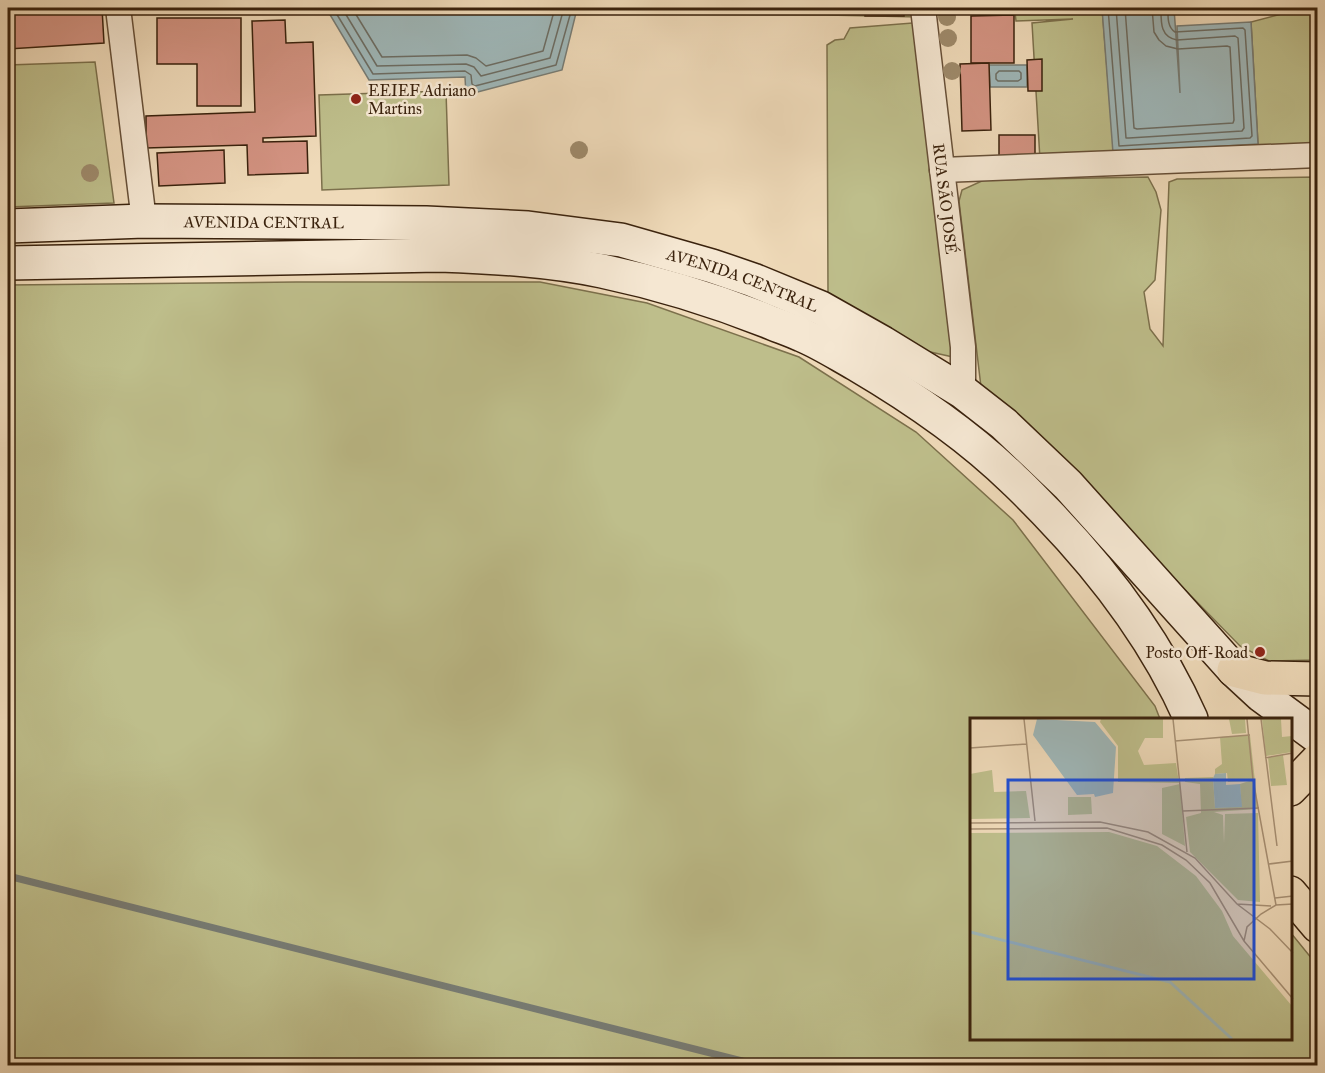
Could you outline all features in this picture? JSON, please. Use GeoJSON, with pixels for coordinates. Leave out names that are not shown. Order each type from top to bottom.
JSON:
{"type":"FeatureCollection","features":[{"type":"Feature","properties":{"kind":"main road","name":"AVENIDA CENTRAL"},"geometry":{"type":"LineString","coordinates":[[8,226],[144,222],[435,223],[528,228],[621,240],[753,280],[820,308],[883,343],[963,392],[1004,424],[1068,485],[1234,670],[1261,695],[1292,718]]}},
{"type":"Feature","properties":{"kind":"main road","name":"AVENIDA CENTRAL"},"geometry":{"type":"LineString","coordinates":[[8,262],[439,255],[482,257],[539,261],[602,271],[670,288],[731,307],[802,335],[912,398],[960,434],[1013,479],[1087,556],[1111,587],[1153,647],[1190,718]]}},
{"type":"Feature","properties":{"kind":"main road"},"geometry":{"type":"LineString","coordinates":[[1234,670],[1265,678],[1317,679]]}},
{"type":"Feature","properties":{"kind":"main road","name":"AVENIDA CENTRAL"},"geometry":{"type":"LineString","coordinates":[[1292,718],[1317,737]]}},
{"type":"Feature","properties":{"kind":"main road"},"geometry":{"type":"LineString","coordinates":[[1292,787],[1317,760]]}},
{"type":"Feature","properties":{"kind":"main road"},"geometry":{"type":"LineString","coordinates":[[1292,895],[1317,926]]}},
{"type":"Feature","properties":{"kind":"street"},"geometry":{"type":"LineString","coordinates":[[118,8],[144,222]]}},
{"type":"Feature","properties":{"kind":"street","name":"RUA SÃO JOSÉ"},"geometry":{"type":"LineString","coordinates":[[923,8],[963,346],[963,392]]}},
{"type":"Feature","properties":{"kind":"street"},"geometry":{"type":"LineString","coordinates":[[942,170],[1317,155]]}},
{"type":"Feature","properties":{"kind":"green space"},"geometry":{"type":"Polygon","coordinates":[[[592,8],[915,8],[919,17],[592,14],[592,8]]]}},
{"type":"Feature","properties":{"kind":"green space"},"geometry":{"type":"Polygon","coordinates":[[[954,8],[1102,8],[1114,153],[1258,144],[1251,22],[1305,8],[1317,8],[1317,161],[1041,177],[1032,23],[1073,19],[1016,21],[1015,12],[954,14],[954,8]]]}},
{"type":"Feature","properties":{"kind":"green space"},"geometry":{"type":"Polygon","coordinates":[[[925,22],[953,357],[926,351],[828,293],[827,45],[835,40],[844,39],[850,28],[925,22]]]}},
{"type":"Feature","properties":{"kind":"green space"},"geometry":{"type":"Polygon","coordinates":[[[95,62],[114,203],[8,207],[8,65],[95,62]]]}},
{"type":"Feature","properties":{"kind":"green space"},"geometry":{"type":"Polygon","coordinates":[[[446,91],[449,185],[322,190],[319,95],[446,91]]]}},
{"type":"Feature","properties":{"kind":"green space"},"geometry":{"type":"Polygon","coordinates":[[[1148,177],[1156,192],[1161,210],[1155,280],[1144,292],[1150,329],[1163,346],[1169,182],[1177,179],[1317,177],[1317,660],[1269,661],[1240,646],[981,387],[959,201],[962,190],[984,180],[1148,177]]]}},
{"type":"Feature","properties":{"kind":"green space"},"geometry":{"type":"Polygon","coordinates":[[[540,282],[647,303],[799,357],[916,432],[1013,520],[1155,706],[1160,718],[970,718],[970,1040],[1292,1040],[1292,934],[1317,965],[1317,1065],[8,1065],[8,285],[540,282]]]}},
{"type":"Feature","properties":{"kind":"water"},"geometry":{"type":"Polygon","coordinates":[[[326,8],[577,9],[562,70],[466,95],[465,77],[369,80],[326,8]]]}},
{"type":"Feature","properties":{"kind":"water"},"geometry":{"type":"Polygon","coordinates":[[[1102,8],[1174,8],[1180,93],[1177,26],[1251,22],[1258,144],[1113,153],[1102,8]]]}},
{"type":"Feature","properties":{"kind":"water"},"geometry":{"type":"Polygon","coordinates":[[[989,65],[1027,65],[1027,87],[990,87],[989,65]]]}},
{"type":"Feature","properties":{"kind":"building"},"geometry":{"type":"Polygon","coordinates":[[[8,8],[102,8],[104,43],[8,49],[8,8]]]}},
{"type":"Feature","properties":{"kind":"building"},"geometry":{"type":"Polygon","coordinates":[[[865,8],[904,8],[904,16],[865,16],[865,8]]]}},
{"type":"Feature","properties":{"kind":"building"},"geometry":{"type":"Polygon","coordinates":[[[1014,15],[1014,63],[971,63],[971,16],[1014,15]]]}},
{"type":"Feature","properties":{"kind":"building"},"geometry":{"type":"Polygon","coordinates":[[[157,18],[241,18],[241,106],[197,106],[197,64],[157,64],[157,18]]]}},
{"type":"Feature","properties":{"kind":"building"},"geometry":{"type":"Polygon","coordinates":[[[285,20],[286,43],[313,42],[316,136],[263,138],[263,142],[307,141],[308,173],[248,175],[247,145],[146,148],[146,116],[255,112],[252,21],[285,20]]]}},
{"type":"Feature","properties":{"kind":"building"},"geometry":{"type":"Polygon","coordinates":[[[1042,59],[1042,91],[1028,91],[1027,60],[1042,59]]]}},
{"type":"Feature","properties":{"kind":"building"},"geometry":{"type":"Polygon","coordinates":[[[989,63],[991,130],[962,131],[960,64],[989,63]]]}},
{"type":"Feature","properties":{"kind":"building"},"geometry":{"type":"Polygon","coordinates":[[[999,135],[1035,135],[1035,157],[999,157],[999,135]]]}},
{"type":"Feature","properties":{"kind":"building"},"geometry":{"type":"Polygon","coordinates":[[[224,150],[225,183],[159,186],[157,153],[224,150]]]}},
{"type":"Feature","properties":{"kind":"waterway"},"geometry":{"type":"LineString","coordinates":[[8,876],[762,1066]]}},
{"type":"Feature","properties":{"kind":"place","name":"EEIEF Adriano Martins"},"geometry":{"type":"Point","coordinates":[356,99]}},
{"type":"Feature","properties":{"kind":"place","name":"Posto Off-Road"},"geometry":{"type":"Point","coordinates":[1260,652]}}]}
